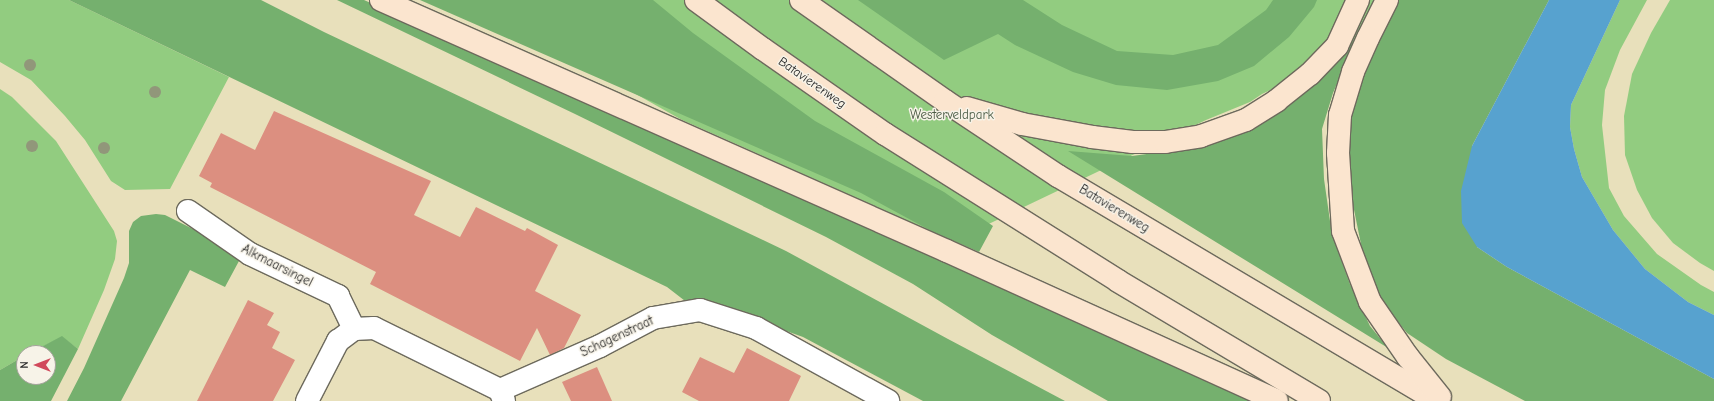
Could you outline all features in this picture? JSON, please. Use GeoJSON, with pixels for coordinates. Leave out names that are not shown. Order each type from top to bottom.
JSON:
{"type":"FeatureCollection","features":[{"type":"Feature","properties":{"kind":"main road"},"geometry":{"type":"LineString","coordinates":[[381,0],[947,251],[1277,401]]}},
{"type":"Feature","properties":{"kind":"main road","name":"Batavierenweg"},"geometry":{"type":"LineString","coordinates":[[696,0],[763,49],[886,134],[1118,281],[1319,401]]}},
{"type":"Feature","properties":{"kind":"main road","name":"Batavierenweg"},"geometry":{"type":"LineString","coordinates":[[801,0],[945,101],[1058,176],[1437,401]]}},
{"type":"Feature","properties":{"kind":"main road"},"geometry":{"type":"LineString","coordinates":[[945,101],[1022,124],[1092,138],[1133,142],[1165,142],[1201,136],[1246,120],[1276,101],[1310,74],[1337,46],[1358,0]]}},
{"type":"Feature","properties":{"kind":"main road"},"geometry":{"type":"LineString","coordinates":[[1387,0],[1353,72],[1340,115],[1338,153],[1339,189],[1343,231],[1370,302],[1408,357],[1443,401]]}},
{"type":"Feature","properties":{"kind":"street","name":"Alkmaarsingel"},"geometry":{"type":"LineString","coordinates":[[188,211],[250,254],[338,296],[354,329]]}},
{"type":"Feature","properties":{"kind":"street","name":"Schagenstraat"},"geometry":{"type":"LineString","coordinates":[[502,395],[653,318],[700,310],[756,328],[888,401]]}},
{"type":"Feature","properties":{"kind":"street"},"geometry":{"type":"LineString","coordinates":[[307,401],[338,341],[354,329],[374,328],[502,395]]}},
{"type":"Feature","properties":{"kind":"green space"},"geometry":{"type":"Polygon","coordinates":[[[0,0],[69,0],[229,77],[170,189],[125,190],[111,181],[85,140],[65,116],[31,80],[0,62],[0,0]]]}},
{"type":"Feature","properties":{"kind":"green space"},"geometry":{"type":"Polygon","coordinates":[[[69,0],[261,0],[324,32],[786,251],[1065,401],[923,401],[803,337],[720,307],[689,304],[667,287],[69,0]]]}},
{"type":"Feature","properties":{"kind":"green space"},"geometry":{"type":"Polygon","coordinates":[[[337,0],[364,0],[1255,401],[1108,401],[992,335],[913,284],[826,237],[575,114],[337,0]]]}},
{"type":"Feature","properties":{"kind":"green space"},"geometry":{"type":"Polygon","coordinates":[[[420,0],[653,0],[693,33],[815,121],[944,192],[993,226],[979,252],[935,233],[861,193],[420,0]]]}},
{"type":"Feature","properties":{"kind":"green space","name":"Westerveldpark"},"geometry":{"type":"Polygon","coordinates":[[[469,0],[1379,0],[1356,49],[1262,94],[1250,102],[1206,120],[953,241],[682,120],[469,0]]]}},
{"type":"Feature","properties":{"kind":"green space"},"geometry":{"type":"Polygon","coordinates":[[[858,0],[1023,0],[1062,25],[1117,51],[1173,55],[1218,45],[1266,10],[1273,0],[1317,0],[1314,7],[1289,37],[1254,66],[1218,81],[1167,90],[1116,85],[1073,72],[1015,45],[998,34],[944,60],[858,0]]]}},
{"type":"Feature","properties":{"kind":"green space"},"geometry":{"type":"Polygon","coordinates":[[[1396,0],[1549,0],[1472,146],[1477,247],[1507,267],[1714,379],[1714,401],[1525,401],[1446,359],[1407,333],[1381,301],[1363,254],[1352,200],[1347,139],[1351,103],[1396,0]]]}},
{"type":"Feature","properties":{"kind":"green space"},"geometry":{"type":"Polygon","coordinates":[[[1620,0],[1647,0],[1620,50],[1605,90],[1602,125],[1609,188],[1624,216],[1657,254],[1701,285],[1714,292],[1714,315],[1688,302],[1645,269],[1613,230],[1582,177],[1574,149],[1570,127],[1571,105],[1620,0]]]}},
{"type":"Feature","properties":{"kind":"green space"},"geometry":{"type":"Polygon","coordinates":[[[1670,0],[1714,0],[1714,271],[1700,263],[1673,243],[1652,218],[1637,190],[1625,155],[1624,116],[1632,74],[1651,33],[1670,0]]]}},
{"type":"Feature","properties":{"kind":"green space"},"geometry":{"type":"Polygon","coordinates":[[[1358,35],[1333,93],[1322,129],[1324,179],[1332,235],[1350,284],[1370,326],[1388,348],[1068,151],[1132,156],[1198,147],[1237,133],[1272,117],[1313,84],[1333,67],[1358,35]]]}},
{"type":"Feature","properties":{"kind":"green space"},"geometry":{"type":"Polygon","coordinates":[[[0,89],[12,97],[56,141],[114,231],[117,241],[115,259],[104,290],[78,349],[62,337],[46,345],[16,345],[16,361],[0,370],[0,89]]]}},
{"type":"Feature","properties":{"kind":"green space"},"geometry":{"type":"Polygon","coordinates":[[[156,214],[165,215],[233,249],[239,261],[225,287],[190,270],[121,401],[67,401],[84,368],[124,278],[129,263],[129,231],[133,222],[141,216],[156,214]]]}},
{"type":"Feature","properties":{"kind":"green space"},"geometry":{"type":"Polygon","coordinates":[[[62,336],[78,349],[51,401],[0,401],[0,370],[16,361],[16,385],[56,385],[56,345],[45,345],[62,336]]]}},
{"type":"Feature","properties":{"kind":"water"},"geometry":{"type":"Polygon","coordinates":[[[1549,0],[1620,0],[1571,105],[1570,127],[1574,149],[1582,177],[1613,230],[1645,269],[1688,302],[1714,315],[1714,379],[1507,267],[1477,247],[1462,223],[1461,191],[1472,146],[1549,0]]]}},
{"type":"Feature","properties":{"kind":"building"},"geometry":{"type":"Polygon","coordinates":[[[274,111],[431,181],[414,215],[460,237],[476,207],[525,231],[527,228],[558,245],[535,291],[581,315],[564,348],[550,355],[537,328],[520,361],[370,284],[376,272],[210,187],[212,183],[199,176],[221,133],[255,150],[274,111]]]}},
{"type":"Feature","properties":{"kind":"building"},"geometry":{"type":"Polygon","coordinates":[[[248,300],[274,313],[267,325],[280,332],[272,348],[295,360],[273,401],[197,401],[248,300]]]}},
{"type":"Feature","properties":{"kind":"building"},"geometry":{"type":"Polygon","coordinates":[[[747,348],[801,376],[789,401],[699,401],[682,392],[700,357],[734,373],[747,348]]]}},
{"type":"Feature","properties":{"kind":"building"},"geometry":{"type":"Polygon","coordinates":[[[597,367],[612,401],[571,401],[562,382],[597,367]]]}}]}
